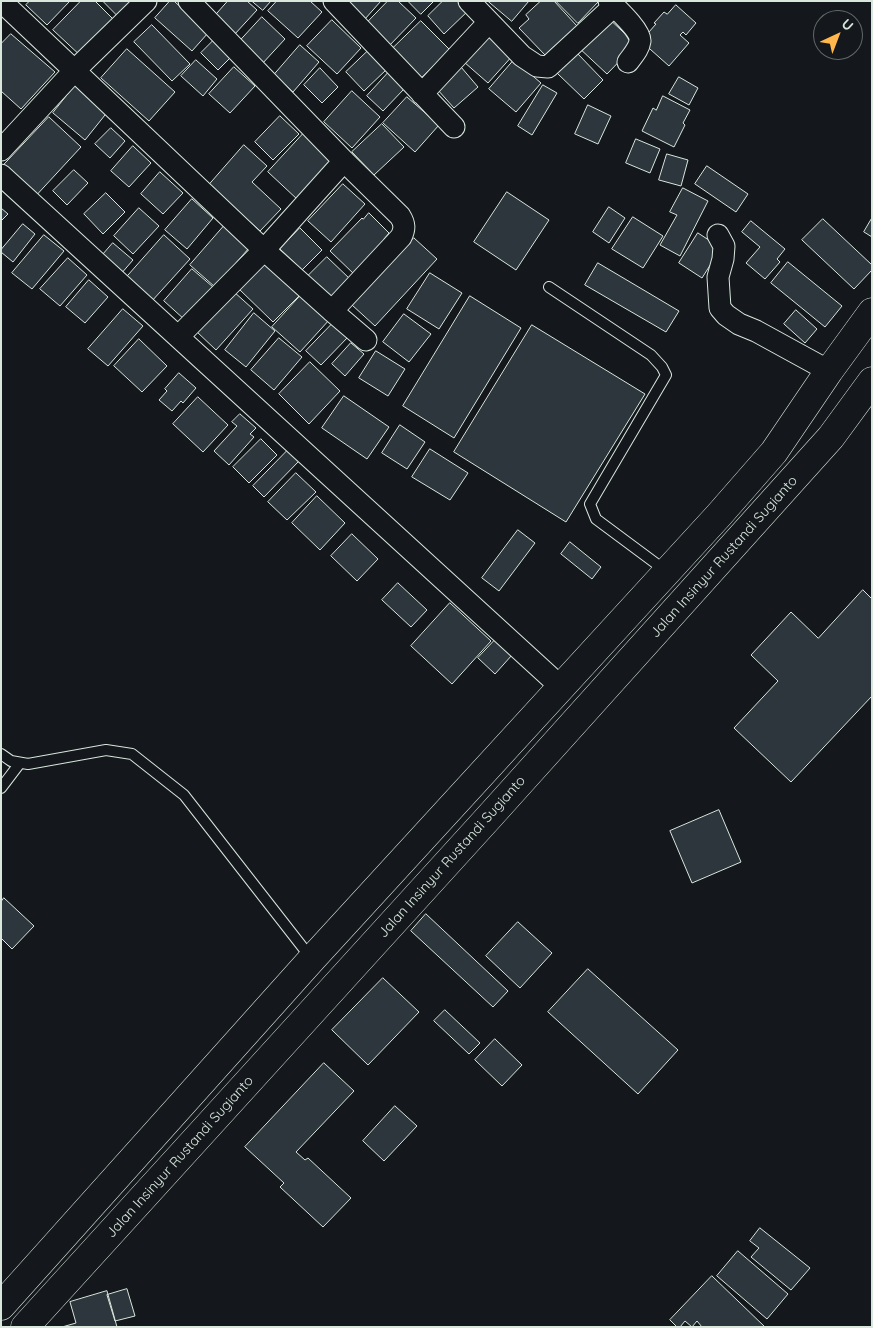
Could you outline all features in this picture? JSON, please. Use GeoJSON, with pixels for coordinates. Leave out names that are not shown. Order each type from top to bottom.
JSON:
{"type":"FeatureCollection","features":[{"type":"Feature","properties":{"kind":"highway"},"geometry":{"type":"LineString","coordinates":[[1,1306],[312,959],[667,572],[774,452],[872,312]]}},
{"type":"Feature","properties":{"kind":"highway","name":"Jalan Insinyur Rustandi Sugianto"},"geometry":{"type":"LineString","coordinates":[[34,1322],[832,438],[872,381]]}},
{"type":"Feature","properties":{"kind":"street"},"geometry":{"type":"LineString","coordinates":[[1,1],[264,250],[366,340]]}},
{"type":"Feature","properties":{"kind":"street"},"geometry":{"type":"LineString","coordinates":[[1,150],[75,70],[146,1]]}},
{"type":"Feature","properties":{"kind":"street"},"geometry":{"type":"LineString","coordinates":[[189,1],[404,222],[401,238],[332,311]]}},
{"type":"Feature","properties":{"kind":"street"},"geometry":{"type":"LineString","coordinates":[[334,1],[454,127]]}},
{"type":"Feature","properties":{"kind":"street"},"geometry":{"type":"LineString","coordinates":[[469,1],[522,56],[537,66],[548,67],[612,4],[637,31],[640,39],[638,48],[628,62]]}},
{"type":"Feature","properties":{"kind":"street"},"geometry":{"type":"LineString","coordinates":[[422,94],[489,22]]}},
{"type":"Feature","properties":{"kind":"street"},"geometry":{"type":"LineString","coordinates":[[179,336],[264,250],[344,161]]}},
{"type":"Feature","properties":{"kind":"street"},"geometry":{"type":"LineString","coordinates":[[1,175],[561,687]]}},
{"type":"Feature","properties":{"kind":"street"},"geometry":{"type":"LineString","coordinates":[[718,235],[724,246],[718,277],[720,308],[739,324],[756,331],[829,371]]}},
{"type":"Feature","properties":{"kind":"lane"},"geometry":{"type":"LineString","coordinates":[[549,287],[650,355],[662,367],[666,375],[590,504],[596,519],[667,572]]}},
{"type":"Feature","properties":{"kind":"lane"},"geometry":{"type":"LineString","coordinates":[[1,754],[11,761],[28,764],[106,750],[132,754],[184,795],[312,959]]}},
{"type":"Feature","properties":{"kind":"lane"},"geometry":{"type":"LineString","coordinates":[[1,788],[20,763]]}},
{"type":"Feature","properties":{"kind":"building"},"geometry":{"type":"Polygon","coordinates":[[[30,1],[70,1],[47,25],[26,5],[30,1]]]}},
{"type":"Feature","properties":{"kind":"building"},"geometry":{"type":"Polygon","coordinates":[[[81,1],[95,1],[116,22],[83,58],[53,30],[81,1]]]}},
{"type":"Feature","properties":{"kind":"building"},"geometry":{"type":"Polygon","coordinates":[[[103,1],[138,1],[121,19],[103,1]]]}},
{"type":"Feature","properties":{"kind":"building"},"geometry":{"type":"Polygon","coordinates":[[[170,1],[174,1],[208,33],[192,51],[155,18],[170,1]]]}},
{"type":"Feature","properties":{"kind":"building"},"geometry":{"type":"Polygon","coordinates":[[[228,1],[247,1],[257,10],[234,35],[214,17],[228,1]]]}},
{"type":"Feature","properties":{"kind":"building"},"geometry":{"type":"Polygon","coordinates":[[[252,1],[271,1],[263,10],[252,1]]]}},
{"type":"Feature","properties":{"kind":"building"},"geometry":{"type":"Polygon","coordinates":[[[277,1],[310,1],[322,12],[298,38],[268,11],[277,1]]]}},
{"type":"Feature","properties":{"kind":"building"},"geometry":{"type":"Polygon","coordinates":[[[348,1],[381,1],[365,19],[348,1]]]}},
{"type":"Feature","properties":{"kind":"building"},"geometry":{"type":"Polygon","coordinates":[[[388,1],[398,1],[416,18],[387,48],[364,26],[388,1]]]}},
{"type":"Feature","properties":{"kind":"building"},"geometry":{"type":"Polygon","coordinates":[[[408,1],[434,1],[421,14],[408,1]]]}},
{"type":"Feature","properties":{"kind":"building"},"geometry":{"type":"Polygon","coordinates":[[[443,1],[464,1],[471,8],[444,34],[428,16],[443,1]]]}},
{"type":"Feature","properties":{"kind":"building"},"geometry":{"type":"Polygon","coordinates":[[[488,1],[529,1],[512,21],[488,1]]]}},
{"type":"Feature","properties":{"kind":"building"},"geometry":{"type":"Polygon","coordinates":[[[541,1],[554,1],[577,26],[545,55],[519,28],[529,19],[526,15],[541,1]]]}},
{"type":"Feature","properties":{"kind":"building"},"geometry":{"type":"Polygon","coordinates":[[[556,1],[599,1],[578,23],[556,1]]]}},
{"type":"Feature","properties":{"kind":"building"},"geometry":{"type":"Polygon","coordinates":[[[676,5],[696,23],[686,35],[683,32],[680,35],[689,43],[669,66],[641,41],[664,12],[667,14],[676,5]]]}},
{"type":"Feature","properties":{"kind":"building"},"geometry":{"type":"Polygon","coordinates":[[[606,16],[636,44],[607,74],[577,46],[606,16]]]}},
{"type":"Feature","properties":{"kind":"building"},"geometry":{"type":"Polygon","coordinates":[[[262,17],[285,39],[262,64],[239,42],[262,17]]]}},
{"type":"Feature","properties":{"kind":"building"},"geometry":{"type":"Polygon","coordinates":[[[332,20],[361,48],[337,74],[307,46],[332,20]]]}},
{"type":"Feature","properties":{"kind":"building"},"geometry":{"type":"Polygon","coordinates":[[[421,21],[450,50],[416,83],[387,54],[421,21]]]}},
{"type":"Feature","properties":{"kind":"building"},"geometry":{"type":"Polygon","coordinates":[[[152,25],[190,64],[172,81],[134,42],[152,25]]]}},
{"type":"Feature","properties":{"kind":"building"},"geometry":{"type":"Polygon","coordinates":[[[490,33],[514,54],[488,83],[464,62],[490,33]]]}},
{"type":"Feature","properties":{"kind":"building"},"geometry":{"type":"Polygon","coordinates":[[[11,34],[55,72],[21,109],[1,91],[1,44],[11,34]]]}},
{"type":"Feature","properties":{"kind":"building"},"geometry":{"type":"Polygon","coordinates":[[[213,41],[230,58],[218,70],[201,53],[213,41]]]}},
{"type":"Feature","properties":{"kind":"building"},"geometry":{"type":"Polygon","coordinates":[[[300,45],[319,62],[293,92],[274,75],[300,45]]]}},
{"type":"Feature","properties":{"kind":"building"},"geometry":{"type":"Polygon","coordinates":[[[127,49],[175,92],[149,121],[101,78],[127,49]]]}},
{"type":"Feature","properties":{"kind":"building"},"geometry":{"type":"Polygon","coordinates":[[[369,50],[387,69],[364,91],[346,72],[369,50]]]}},
{"type":"Feature","properties":{"kind":"building"},"geometry":{"type":"Polygon","coordinates":[[[577,53],[603,80],[584,99],[557,73],[577,53]]]}},
{"type":"Feature","properties":{"kind":"building"},"geometry":{"type":"Polygon","coordinates":[[[196,60],[217,79],[203,96],[181,76],[196,60]]]}},
{"type":"Feature","properties":{"kind":"building"},"geometry":{"type":"Polygon","coordinates":[[[514,60],[541,83],[516,112],[489,89],[514,60]]]}},
{"type":"Feature","properties":{"kind":"building"},"geometry":{"type":"Polygon","coordinates":[[[234,67],[255,86],[230,113],[209,94],[234,67]]]}},
{"type":"Feature","properties":{"kind":"building"},"geometry":{"type":"Polygon","coordinates":[[[461,67],[478,87],[454,108],[437,89],[461,67]]]}},
{"type":"Feature","properties":{"kind":"building"},"geometry":{"type":"Polygon","coordinates":[[[320,68],[338,87],[322,103],[304,85],[320,68]]]}},
{"type":"Feature","properties":{"kind":"building"},"geometry":{"type":"Polygon","coordinates":[[[388,73],[404,89],[383,111],[367,96],[388,73]]]}},
{"type":"Feature","properties":{"kind":"building"},"geometry":{"type":"Polygon","coordinates":[[[679,77],[698,88],[689,105],[669,94],[679,77]]]}},
{"type":"Feature","properties":{"kind":"building"},"geometry":{"type":"Polygon","coordinates":[[[77,83],[109,110],[85,140],[53,113],[77,83]]]}},
{"type":"Feature","properties":{"kind":"building"},"geometry":{"type":"Polygon","coordinates":[[[543,85],[557,93],[532,135],[518,126],[543,85]]]}},
{"type":"Feature","properties":{"kind":"building"},"geometry":{"type":"Polygon","coordinates":[[[352,91],[380,117],[352,148],[324,122],[352,91]]]}},
{"type":"Feature","properties":{"kind":"building"},"geometry":{"type":"Polygon","coordinates":[[[663,96],[690,110],[674,147],[642,131],[653,108],[656,110],[663,96]]]}},
{"type":"Feature","properties":{"kind":"building"},"geometry":{"type":"Polygon","coordinates":[[[407,97],[439,125],[415,152],[383,123],[407,97]]]}},
{"type":"Feature","properties":{"kind":"building"},"geometry":{"type":"Polygon","coordinates":[[[588,105],[611,116],[598,144],[575,134],[588,105]]]}},
{"type":"Feature","properties":{"kind":"building"},"geometry":{"type":"Polygon","coordinates":[[[280,116],[299,134],[273,160],[255,142],[280,116]]]}},
{"type":"Feature","properties":{"kind":"building"},"geometry":{"type":"Polygon","coordinates":[[[49,117],[81,147],[32,200],[1,168],[49,117]]]}},
{"type":"Feature","properties":{"kind":"building"},"geometry":{"type":"Polygon","coordinates":[[[382,124],[404,147],[374,175],[352,152],[382,124]]]}},
{"type":"Feature","properties":{"kind":"building"},"geometry":{"type":"Polygon","coordinates":[[[111,128],[125,141],[110,158],[95,144],[111,128]]]}},
{"type":"Feature","properties":{"kind":"building"},"geometry":{"type":"Polygon","coordinates":[[[303,134],[333,162],[298,200],[268,172],[303,134]]]}},
{"type":"Feature","properties":{"kind":"building"},"geometry":{"type":"Polygon","coordinates":[[[636,139],[660,149],[650,173],[626,163],[636,139]]]}},
{"type":"Feature","properties":{"kind":"building"},"geometry":{"type":"Polygon","coordinates":[[[244,145],[267,166],[252,182],[281,209],[260,231],[209,185],[244,145]]]}},
{"type":"Feature","properties":{"kind":"building"},"geometry":{"type":"Polygon","coordinates":[[[133,146],[151,163],[129,187],[111,171],[133,146]]]}},
{"type":"Feature","properties":{"kind":"building"},"geometry":{"type":"Polygon","coordinates":[[[667,154],[688,160],[681,186],[659,180],[667,154]]]}},
{"type":"Feature","properties":{"kind":"building"},"geometry":{"type":"Polygon","coordinates":[[[707,166],[748,194],[736,212],[695,184],[707,166]]]}},
{"type":"Feature","properties":{"kind":"building"},"geometry":{"type":"Polygon","coordinates":[[[74,170],[88,183],[67,205],[53,191],[74,170]]]}},
{"type":"Feature","properties":{"kind":"building"},"geometry":{"type":"Polygon","coordinates":[[[160,172],[183,193],[163,214],[141,194],[160,172]]]}},
{"type":"Feature","properties":{"kind":"building"},"geometry":{"type":"Polygon","coordinates":[[[343,184],[365,204],[331,242],[308,221],[343,184]]]}},
{"type":"Feature","properties":{"kind":"building"},"geometry":{"type":"Polygon","coordinates":[[[683,188],[708,201],[680,256],[660,245],[677,215],[670,212],[683,188]]]}},
{"type":"Feature","properties":{"kind":"building"},"geometry":{"type":"Polygon","coordinates":[[[507,192],[549,220],[516,270],[474,242],[507,192]]]}},
{"type":"Feature","properties":{"kind":"building"},"geometry":{"type":"Polygon","coordinates":[[[106,193],[125,212],[103,234],[84,214],[106,193]]]}},
{"type":"Feature","properties":{"kind":"building"},"geometry":{"type":"Polygon","coordinates":[[[192,199],[213,218],[187,249],[165,230],[192,199]]]}},
{"type":"Feature","properties":{"kind":"building"},"geometry":{"type":"Polygon","coordinates":[[[609,207],[625,218],[609,243],[593,232],[609,207]]]}},
{"type":"Feature","properties":{"kind":"building"},"geometry":{"type":"Polygon","coordinates":[[[1,208],[8,214],[1,221],[1,208]]]}},
{"type":"Feature","properties":{"kind":"building"},"geometry":{"type":"Polygon","coordinates":[[[139,208],[159,226],[133,254],[114,236],[139,208]]]}},
{"type":"Feature","properties":{"kind":"building"},"geometry":{"type":"Polygon","coordinates":[[[369,213],[389,233],[384,239],[387,242],[355,275],[330,251],[369,213]]]}},
{"type":"Feature","properties":{"kind":"building"},"geometry":{"type":"Polygon","coordinates":[[[633,217],[663,236],[643,268],[612,249],[633,217]]]}},
{"type":"Feature","properties":{"kind":"building"},"geometry":{"type":"Polygon","coordinates":[[[872,218],[872,237],[864,232],[872,218]]]}},
{"type":"Feature","properties":{"kind":"building"},"geometry":{"type":"Polygon","coordinates":[[[823,219],[872,265],[872,270],[854,289],[802,240],[823,219]]]}},
{"type":"Feature","properties":{"kind":"building"},"geometry":{"type":"Polygon","coordinates":[[[751,221],[785,249],[777,259],[780,262],[765,279],[746,263],[760,247],[742,232],[751,221]]]}},
{"type":"Feature","properties":{"kind":"building"},"geometry":{"type":"Polygon","coordinates":[[[23,224],[35,234],[13,262],[1,250],[23,224]]]}},
{"type":"Feature","properties":{"kind":"building"},"geometry":{"type":"Polygon","coordinates":[[[224,226],[249,248],[215,287],[190,265],[224,226]]]}},
{"type":"Feature","properties":{"kind":"building"},"geometry":{"type":"Polygon","coordinates":[[[300,228],[322,250],[302,270],[280,249],[300,228]]]}},
{"type":"Feature","properties":{"kind":"building"},"geometry":{"type":"Polygon","coordinates":[[[698,233],[721,248],[702,278],[679,263],[698,233]]]}},
{"type":"Feature","properties":{"kind":"building"},"geometry":{"type":"Polygon","coordinates":[[[44,235],[64,251],[32,289],[12,273],[44,235]]]}},
{"type":"Feature","properties":{"kind":"building"},"geometry":{"type":"Polygon","coordinates":[[[164,235],[190,259],[151,302],[125,279],[164,235]]]}},
{"type":"Feature","properties":{"kind":"building"},"geometry":{"type":"Polygon","coordinates":[[[414,238],[437,259],[375,326],[352,305],[414,238]]]}},
{"type":"Feature","properties":{"kind":"building"},"geometry":{"type":"Polygon","coordinates":[[[113,243],[133,260],[120,275],[100,258],[113,243]]]}},
{"type":"Feature","properties":{"kind":"building"},"geometry":{"type":"Polygon","coordinates":[[[327,257],[350,279],[330,299],[307,277],[327,257]]]}},
{"type":"Feature","properties":{"kind":"building"},"geometry":{"type":"Polygon","coordinates":[[[68,258],[87,275],[60,306],[40,289],[68,258]]]}},
{"type":"Feature","properties":{"kind":"building"},"geometry":{"type":"Polygon","coordinates":[[[266,259],[301,294],[273,322],[238,288],[266,259]]]}},
{"type":"Feature","properties":{"kind":"building"},"geometry":{"type":"Polygon","coordinates":[[[788,262],[842,306],[825,327],[771,283],[788,262]]]}},
{"type":"Feature","properties":{"kind":"building"},"geometry":{"type":"Polygon","coordinates":[[[598,263],[679,311],[666,332],[585,285],[598,263]]]}},
{"type":"Feature","properties":{"kind":"building"},"geometry":{"type":"Polygon","coordinates":[[[192,269],[213,287],[185,320],[164,301],[192,269]]]}},
{"type":"Feature","properties":{"kind":"building"},"geometry":{"type":"Polygon","coordinates":[[[430,273],[462,293],[439,329],[407,309],[430,273]]]}},
{"type":"Feature","properties":{"kind":"building"},"geometry":{"type":"Polygon","coordinates":[[[89,280],[108,297],[85,323],[66,307],[89,280]]]}},
{"type":"Feature","properties":{"kind":"building"},"geometry":{"type":"Polygon","coordinates":[[[233,291],[253,309],[216,350],[196,331],[233,291]]]}},
{"type":"Feature","properties":{"kind":"building"},"geometry":{"type":"Polygon","coordinates":[[[302,294],[330,319],[300,352],[272,327],[302,294]]]}},
{"type":"Feature","properties":{"kind":"building"},"geometry":{"type":"Polygon","coordinates":[[[470,296],[521,328],[454,438],[403,406],[470,296]]]}},
{"type":"Feature","properties":{"kind":"building"},"geometry":{"type":"Polygon","coordinates":[[[123,309],[143,326],[108,366],[88,349],[123,309]]]}},
{"type":"Feature","properties":{"kind":"building"},"geometry":{"type":"Polygon","coordinates":[[[796,310],[817,329],[805,343],[784,324],[796,310]]]}},
{"type":"Feature","properties":{"kind":"building"},"geometry":{"type":"Polygon","coordinates":[[[254,313],[275,331],[246,367],[225,350],[254,313]]]}},
{"type":"Feature","properties":{"kind":"building"},"geometry":{"type":"Polygon","coordinates":[[[404,314],[431,334],[409,362],[383,342],[404,314]]]}},
{"type":"Feature","properties":{"kind":"building"},"geometry":{"type":"Polygon","coordinates":[[[334,322],[349,336],[321,365],[306,351],[334,322]]]}},
{"type":"Feature","properties":{"kind":"building"},"geometry":{"type":"Polygon","coordinates":[[[532,325],[645,394],[566,522],[454,452],[532,325]]]}},
{"type":"Feature","properties":{"kind":"building"},"geometry":{"type":"Polygon","coordinates":[[[279,338],[302,357],[274,390],[251,370],[279,338]]]}},
{"type":"Feature","properties":{"kind":"building"},"geometry":{"type":"Polygon","coordinates":[[[139,339],[167,366],[142,392],[114,366],[139,339]]]}},
{"type":"Feature","properties":{"kind":"building"},"geometry":{"type":"Polygon","coordinates":[[[351,343],[364,354],[345,376],[332,364],[351,343]]]}},
{"type":"Feature","properties":{"kind":"building"},"geometry":{"type":"Polygon","coordinates":[[[376,351],[405,369],[388,396],[359,378],[376,351]]]}},
{"type":"Feature","properties":{"kind":"building"},"geometry":{"type":"Polygon","coordinates":[[[310,362],[340,391],[309,424],[279,394],[310,362]]]}},
{"type":"Feature","properties":{"kind":"building"},"geometry":{"type":"Polygon","coordinates":[[[179,373],[196,388],[183,403],[181,401],[172,411],[159,400],[167,391],[165,389],[179,373]]]}},
{"type":"Feature","properties":{"kind":"building"},"geometry":{"type":"Polygon","coordinates":[[[344,396],[389,427],[367,459],[322,428],[344,396]]]}},
{"type":"Feature","properties":{"kind":"building"},"geometry":{"type":"Polygon","coordinates":[[[198,397],[228,425],[203,452],[173,424],[198,397]]]}},
{"type":"Feature","properties":{"kind":"building"},"geometry":{"type":"Polygon","coordinates":[[[240,414],[256,428],[250,434],[254,437],[229,465],[214,451],[237,426],[232,422],[240,414]]]}},
{"type":"Feature","properties":{"kind":"building"},"geometry":{"type":"Polygon","coordinates":[[[400,425],[425,442],[407,469],[382,453],[400,425]]]}},
{"type":"Feature","properties":{"kind":"building"},"geometry":{"type":"Polygon","coordinates":[[[261,439],[277,455],[249,483],[233,467],[261,439]]]}},
{"type":"Feature","properties":{"kind":"building"},"geometry":{"type":"Polygon","coordinates":[[[430,449],[468,473],[450,500],[412,477],[430,449]]]}},
{"type":"Feature","properties":{"kind":"building"},"geometry":{"type":"Polygon","coordinates":[[[288,450],[299,461],[264,497],[253,486],[288,450]]]}},
{"type":"Feature","properties":{"kind":"building"},"geometry":{"type":"Polygon","coordinates":[[[296,473],[316,492],[287,520],[268,502],[296,473]]]}},
{"type":"Feature","properties":{"kind":"building"},"geometry":{"type":"Polygon","coordinates":[[[317,496],[345,523],[320,550],[292,523],[317,496]]]}},
{"type":"Feature","properties":{"kind":"building"},"geometry":{"type":"Polygon","coordinates":[[[518,530],[535,543],[499,591],[482,578],[518,530]]]}},
{"type":"Feature","properties":{"kind":"building"},"geometry":{"type":"Polygon","coordinates":[[[352,534],[378,559],[357,581],[331,556],[352,534]]]}},
{"type":"Feature","properties":{"kind":"building"},"geometry":{"type":"Polygon","coordinates":[[[570,542],[601,567],[592,579],[561,554],[570,542]]]}},
{"type":"Feature","properties":{"kind":"building"},"geometry":{"type":"Polygon","coordinates":[[[398,583],[427,610],[411,627],[382,600],[398,583]]]}},
{"type":"Feature","properties":{"kind":"building"},"geometry":{"type":"Polygon","coordinates":[[[863,590],[872,599],[872,696],[791,782],[734,728],[778,681],[751,655],[791,612],[818,638],[863,590]]]}},
{"type":"Feature","properties":{"kind":"building"},"geometry":{"type":"Polygon","coordinates":[[[450,603],[491,641],[452,684],[411,646],[450,603]]]}},
{"type":"Feature","properties":{"kind":"building"},"geometry":{"type":"Polygon","coordinates":[[[495,640],[512,655],[495,674],[478,658],[495,640]]]}},
{"type":"Feature","properties":{"kind":"building"},"geometry":{"type":"Polygon","coordinates":[[[719,810],[741,862],[692,883],[670,831],[719,810]]]}},
{"type":"Feature","properties":{"kind":"building"},"geometry":{"type":"Polygon","coordinates":[[[4,898],[34,926],[12,949],[1,938],[1,902],[4,898]]]}},
{"type":"Feature","properties":{"kind":"building"},"geometry":{"type":"Polygon","coordinates":[[[426,914],[508,991],[493,1007],[411,931],[426,914]]]}},
{"type":"Feature","properties":{"kind":"building"},"geometry":{"type":"Polygon","coordinates":[[[518,922],[552,953],[520,988],[486,956],[518,922]]]}},
{"type":"Feature","properties":{"kind":"building"},"geometry":{"type":"Polygon","coordinates":[[[588,969],[678,1050],[638,1094],[548,1012],[588,969]]]}},
{"type":"Feature","properties":{"kind":"building"},"geometry":{"type":"Polygon","coordinates":[[[383,978],[419,1012],[368,1065],[332,1030],[383,978]]]}},
{"type":"Feature","properties":{"kind":"building"},"geometry":{"type":"Polygon","coordinates":[[[445,1010],[480,1043],[469,1054],[434,1021],[445,1010]]]}},
{"type":"Feature","properties":{"kind":"building"},"geometry":{"type":"Polygon","coordinates":[[[495,1039],[522,1065],[502,1086],[475,1060],[495,1039]]]}},
{"type":"Feature","properties":{"kind":"building"},"geometry":{"type":"Polygon","coordinates":[[[324,1063],[354,1091],[296,1152],[305,1160],[308,1158],[351,1198],[323,1227],[280,1187],[284,1183],[245,1147],[324,1063]]]}},
{"type":"Feature","properties":{"kind":"building"},"geometry":{"type":"Polygon","coordinates":[[[395,1106],[417,1126],[384,1161],[363,1141],[395,1106]]]}},
{"type":"Feature","properties":{"kind":"building"},"geometry":{"type":"Polygon","coordinates":[[[760,1228],[810,1268],[791,1290],[751,1257],[759,1248],[750,1241],[760,1228]]]}},
{"type":"Feature","properties":{"kind":"building"},"geometry":{"type":"Polygon","coordinates":[[[738,1251],[788,1294],[767,1319],[717,1276],[738,1251]]]}},
{"type":"Feature","properties":{"kind":"building"},"geometry":{"type":"Polygon","coordinates":[[[712,1276],[765,1327],[702,1327],[697,1321],[692,1327],[685,1321],[680,1327],[677,1327],[670,1320],[712,1276]]]}},
{"type":"Feature","properties":{"kind":"building"},"geometry":{"type":"Polygon","coordinates":[[[127,1289],[135,1316],[115,1321],[107,1295],[127,1289]]]}},
{"type":"Feature","properties":{"kind":"building"},"geometry":{"type":"Polygon","coordinates":[[[107,1291],[117,1327],[62,1327],[76,1323],[70,1302],[107,1291]]]}}]}
